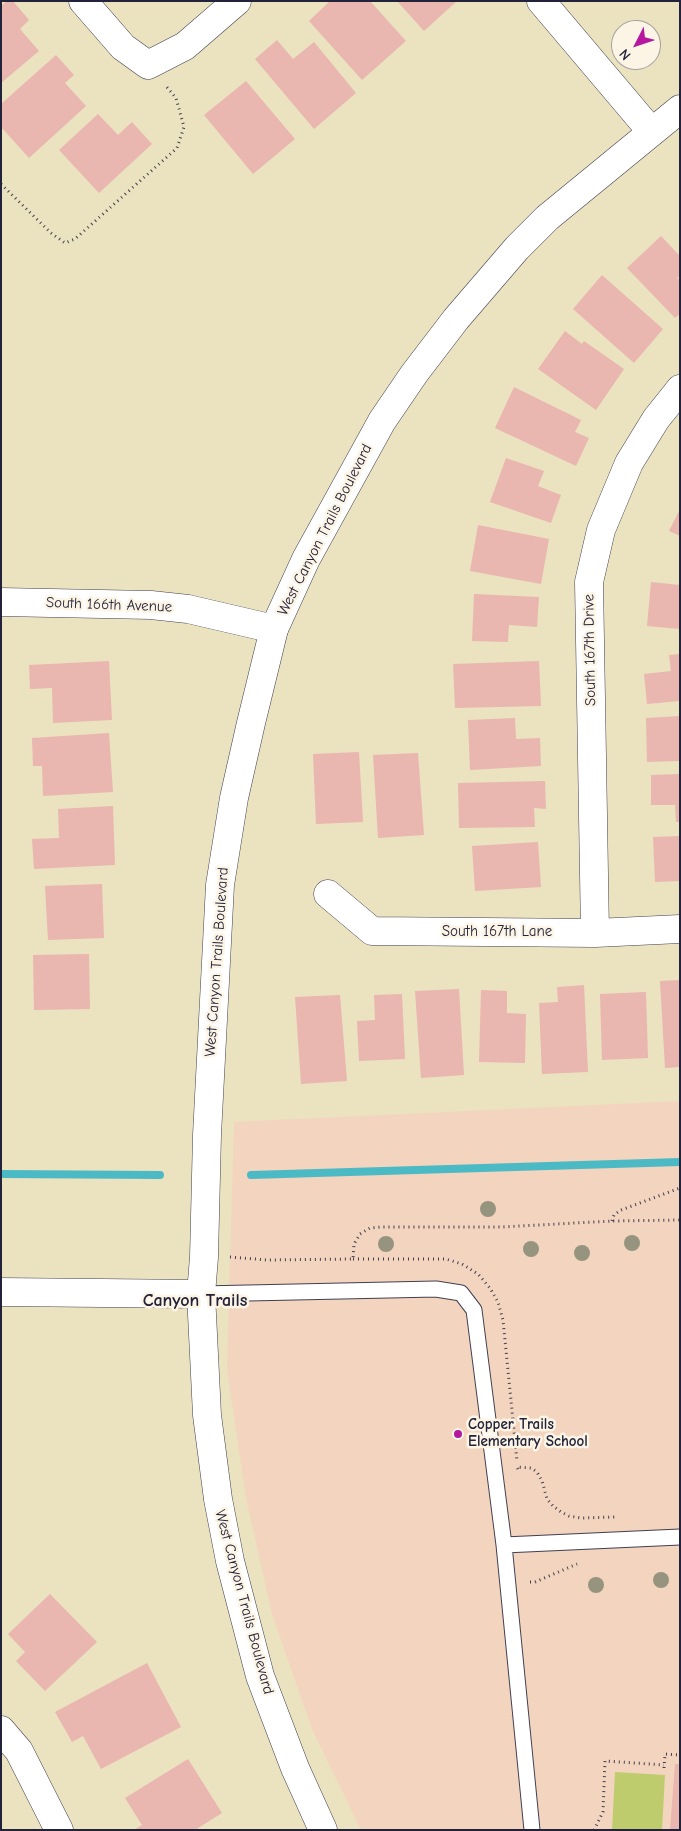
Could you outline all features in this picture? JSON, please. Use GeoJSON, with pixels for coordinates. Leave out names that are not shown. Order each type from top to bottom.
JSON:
{"type":"FeatureCollection","features":[{"type":"Feature","properties":{"kind":"street"},"geometry":{"type":"LineString","coordinates":[[83,1],[123,47],[148,65],[185,46],[237,1]]}},
{"type":"Feature","properties":{"kind":"street"},"geometry":{"type":"LineString","coordinates":[[541,1],[651,131]]}},
{"type":"Feature","properties":{"kind":"street","name":"West Canyon Trails Boulevard"},"geometry":{"type":"LineString","coordinates":[[322,1830],[294,1768],[260,1676],[230,1561],[218,1499],[207,1415],[201,1294],[204,1256],[206,1135],[220,885],[234,798],[274,629],[306,559],[382,421],[414,374],[456,319],[517,248],[547,218],[680,109]]}},
{"type":"Feature","properties":{"kind":"street","name":"South 167th Drive"},"geometry":{"type":"LineString","coordinates":[[595,933],[589,582],[601,530],[629,463],[656,419],[680,389]]}},
{"type":"Feature","properties":{"kind":"street","name":"South 166th Avenue"},"geometry":{"type":"LineString","coordinates":[[1,602],[151,605],[188,609],[274,629]]}},
{"type":"Feature","properties":{"kind":"street","name":"South 167th Lane"},"geometry":{"type":"LineString","coordinates":[[328,894],[372,931],[595,933],[680,929]]}},
{"type":"Feature","properties":{"kind":"street"},"geometry":{"type":"LineString","coordinates":[[1,1292],[201,1294]]}},
{"type":"Feature","properties":{"kind":"street"},"geometry":{"type":"LineString","coordinates":[[1,1730],[10,1758],[59,1830]]}},
{"type":"Feature","properties":{"kind":"lane"},"geometry":{"type":"LineString","coordinates":[[201,1294],[436,1289],[461,1293],[474,1310],[504,1545],[532,1830]]}},
{"type":"Feature","properties":{"kind":"lane"},"geometry":{"type":"LineString","coordinates":[[504,1545],[680,1537]]}},
{"type":"Feature","properties":{"kind":"path"},"geometry":{"type":"LineString","coordinates":[[1,184],[51,233],[65,243],[75,239],[176,148],[184,127],[176,98],[148,65]]}},
{"type":"Feature","properties":{"kind":"path"},"geometry":{"type":"LineString","coordinates":[[612,1221],[614,1215],[621,1210],[680,1188]]}},
{"type":"Feature","properties":{"kind":"path"},"geometry":{"type":"LineString","coordinates":[[204,1256],[267,1260],[353,1259],[354,1244],[360,1234],[370,1228],[502,1227],[612,1221],[680,1220]]}},
{"type":"Feature","properties":{"kind":"path"},"geometry":{"type":"LineString","coordinates":[[594,1830],[603,1812],[605,1761],[664,1766],[665,1754],[680,1755]]}},
{"type":"Feature","properties":{"kind":"shaded area","name":"Copper Trails Elementary School"},"geometry":{"type":"Polygon","coordinates":[[[680,1101],[680,1830],[361,1830],[312,1729],[272,1614],[246,1498],[227,1370],[234,1122],[680,1101]]]}},
{"type":"Feature","properties":{"kind":"green space"},"geometry":{"type":"Polygon","coordinates":[[[615,1772],[665,1775],[662,1830],[612,1830],[615,1772]]]}},
{"type":"Feature","properties":{"kind":"building"},"geometry":{"type":"Polygon","coordinates":[[[7,1],[13,1],[29,20],[20,29],[39,51],[1,83],[1,6],[7,1]]]}},
{"type":"Feature","properties":{"kind":"building"},"geometry":{"type":"Polygon","coordinates":[[[330,1],[370,1],[406,41],[362,80],[309,21],[330,1]]]}},
{"type":"Feature","properties":{"kind":"building"},"geometry":{"type":"Polygon","coordinates":[[[397,1],[457,1],[424,31],[397,1]]]}},
{"type":"Feature","properties":{"kind":"building"},"geometry":{"type":"Polygon","coordinates":[[[277,40],[293,59],[314,42],[356,93],[314,129],[255,59],[277,40]]]}},
{"type":"Feature","properties":{"kind":"building"},"geometry":{"type":"Polygon","coordinates":[[[56,55],[74,75],[65,83],[86,106],[29,158],[1,127],[1,104],[56,55]]]}},
{"type":"Feature","properties":{"kind":"building"},"geometry":{"type":"Polygon","coordinates":[[[246,81],[295,139],[253,174],[204,115],[246,81]]]}},
{"type":"Feature","properties":{"kind":"building"},"geometry":{"type":"Polygon","coordinates":[[[98,114],[118,135],[132,122],[152,144],[99,193],[59,150],[98,114]]]}},
{"type":"Feature","properties":{"kind":"building"},"geometry":{"type":"Polygon","coordinates":[[[661,236],[680,256],[680,276],[677,278],[680,280],[680,314],[675,318],[627,268],[661,236]]]}},
{"type":"Feature","properties":{"kind":"building"},"geometry":{"type":"Polygon","coordinates":[[[602,275],[663,329],[634,363],[573,309],[602,275]]]}},
{"type":"Feature","properties":{"kind":"building"},"geometry":{"type":"Polygon","coordinates":[[[565,331],[582,344],[584,341],[624,369],[596,410],[538,369],[565,331]]]}},
{"type":"Feature","properties":{"kind":"building"},"geometry":{"type":"Polygon","coordinates":[[[514,387],[581,420],[575,432],[589,438],[576,466],[495,428],[514,387]]]}},
{"type":"Feature","properties":{"kind":"building"},"geometry":{"type":"Polygon","coordinates":[[[506,458],[544,471],[538,486],[561,495],[551,523],[490,502],[506,458]]]}},
{"type":"Feature","properties":{"kind":"building"},"geometry":{"type":"Polygon","coordinates":[[[680,509],[680,536],[669,531],[680,509]]]}},
{"type":"Feature","properties":{"kind":"building"},"geometry":{"type":"Polygon","coordinates":[[[478,525],[549,539],[541,584],[470,571],[478,525]]]}},
{"type":"Feature","properties":{"kind":"building"},"geometry":{"type":"Polygon","coordinates":[[[651,582],[680,585],[680,629],[647,626],[651,582]]]}},
{"type":"Feature","properties":{"kind":"building"},"geometry":{"type":"Polygon","coordinates":[[[474,594],[539,597],[537,627],[509,625],[508,642],[472,641],[474,594]]]}},
{"type":"Feature","properties":{"kind":"building"},"geometry":{"type":"Polygon","coordinates":[[[680,654],[680,701],[647,704],[644,674],[671,671],[669,655],[680,654]]]}},
{"type":"Feature","properties":{"kind":"building"},"geometry":{"type":"Polygon","coordinates":[[[109,661],[112,720],[53,723],[52,688],[30,689],[29,665],[109,661]]]}},
{"type":"Feature","properties":{"kind":"building"},"geometry":{"type":"Polygon","coordinates":[[[539,661],[541,706],[455,708],[453,664],[539,661]]]}},
{"type":"Feature","properties":{"kind":"building"},"geometry":{"type":"Polygon","coordinates":[[[680,716],[680,761],[647,762],[646,718],[680,716]]]}},
{"type":"Feature","properties":{"kind":"building"},"geometry":{"type":"Polygon","coordinates":[[[515,718],[516,739],[540,738],[541,766],[470,770],[468,720],[515,718]]]}},
{"type":"Feature","properties":{"kind":"building"},"geometry":{"type":"Polygon","coordinates":[[[109,733],[113,792],[43,796],[42,766],[33,766],[32,738],[109,733]]]}},
{"type":"Feature","properties":{"kind":"building"},"geometry":{"type":"Polygon","coordinates":[[[359,752],[363,822],[316,824],[313,754],[359,752]]]}},
{"type":"Feature","properties":{"kind":"building"},"geometry":{"type":"Polygon","coordinates":[[[418,753],[424,835],[378,838],[373,755],[418,753]]]}},
{"type":"Feature","properties":{"kind":"building"},"geometry":{"type":"Polygon","coordinates":[[[680,774],[680,822],[676,822],[675,805],[651,805],[651,775],[680,774]]]}},
{"type":"Feature","properties":{"kind":"building"},"geometry":{"type":"Polygon","coordinates":[[[545,781],[546,809],[534,808],[535,827],[459,828],[458,783],[545,781]]]}},
{"type":"Feature","properties":{"kind":"building"},"geometry":{"type":"Polygon","coordinates":[[[113,806],[115,865],[34,869],[32,839],[59,838],[58,809],[113,806]]]}},
{"type":"Feature","properties":{"kind":"building"},"geometry":{"type":"Polygon","coordinates":[[[680,836],[680,881],[655,882],[653,837],[680,836]]]}},
{"type":"Feature","properties":{"kind":"building"},"geometry":{"type":"Polygon","coordinates":[[[538,842],[541,887],[475,891],[472,846],[538,842]]]}},
{"type":"Feature","properties":{"kind":"building"},"geometry":{"type":"Polygon","coordinates":[[[102,884],[104,938],[48,940],[45,886],[102,884]]]}},
{"type":"Feature","properties":{"kind":"building"},"geometry":{"type":"Polygon","coordinates":[[[89,954],[90,1009],[34,1010],[33,955],[89,954]]]}},
{"type":"Feature","properties":{"kind":"building"},"geometry":{"type":"Polygon","coordinates":[[[680,980],[680,1067],[665,1068],[660,981],[680,980]]]}},
{"type":"Feature","properties":{"kind":"building"},"geometry":{"type":"Polygon","coordinates":[[[584,985],[588,1072],[542,1074],[539,1003],[558,1002],[557,987],[584,985]]]}},
{"type":"Feature","properties":{"kind":"building"},"geometry":{"type":"Polygon","coordinates":[[[459,989],[464,1075],[421,1078],[415,991],[459,989]]]}},
{"type":"Feature","properties":{"kind":"building"},"geometry":{"type":"Polygon","coordinates":[[[481,990],[507,991],[507,1013],[526,1014],[525,1063],[479,1062],[481,990]]]}},
{"type":"Feature","properties":{"kind":"building"},"geometry":{"type":"Polygon","coordinates":[[[646,992],[648,1058],[602,1060],[600,994],[646,992]]]}},
{"type":"Feature","properties":{"kind":"building"},"geometry":{"type":"Polygon","coordinates":[[[402,994],[405,1059],[359,1061],[357,1021],[375,1020],[374,995],[402,994]]]}},
{"type":"Feature","properties":{"kind":"building"},"geometry":{"type":"Polygon","coordinates":[[[340,995],[347,1081],[301,1084],[295,997],[340,995]]]}},
{"type":"Feature","properties":{"kind":"building"},"geometry":{"type":"Polygon","coordinates":[[[50,1594],[97,1642],[45,1691],[16,1661],[25,1652],[8,1634],[50,1594]]]}},
{"type":"Feature","properties":{"kind":"building"},"geometry":{"type":"Polygon","coordinates":[[[147,1663],[181,1727],[101,1769],[83,1736],[72,1742],[55,1712],[147,1663]]]}},
{"type":"Feature","properties":{"kind":"building"},"geometry":{"type":"Polygon","coordinates":[[[188,1759],[222,1813],[195,1830],[134,1830],[142,1825],[125,1798],[188,1759]]]}},
{"type":"Feature","properties":{"kind":"building"},"geometry":{"type":"Polygon","coordinates":[[[675,1764],[680,1764],[680,1830],[670,1830],[675,1764]]]}},
{"type":"Feature","properties":{"kind":"waterway"},"geometry":{"type":"LineString","coordinates":[[251,1175],[680,1162]]}},
{"type":"Feature","properties":{"kind":"waterway"},"geometry":{"type":"LineString","coordinates":[[1,1174],[160,1175]]}},
{"type":"Feature","properties":{"kind":"place","name":"Copper Trails Elementary School"},"geometry":{"type":"Point","coordinates":[458,1434]}},
{"type":"Feature","properties":{"kind":"district","name":"Canyon Trails"},"geometry":{"type":"Point","coordinates":[195,1301]}}]}
